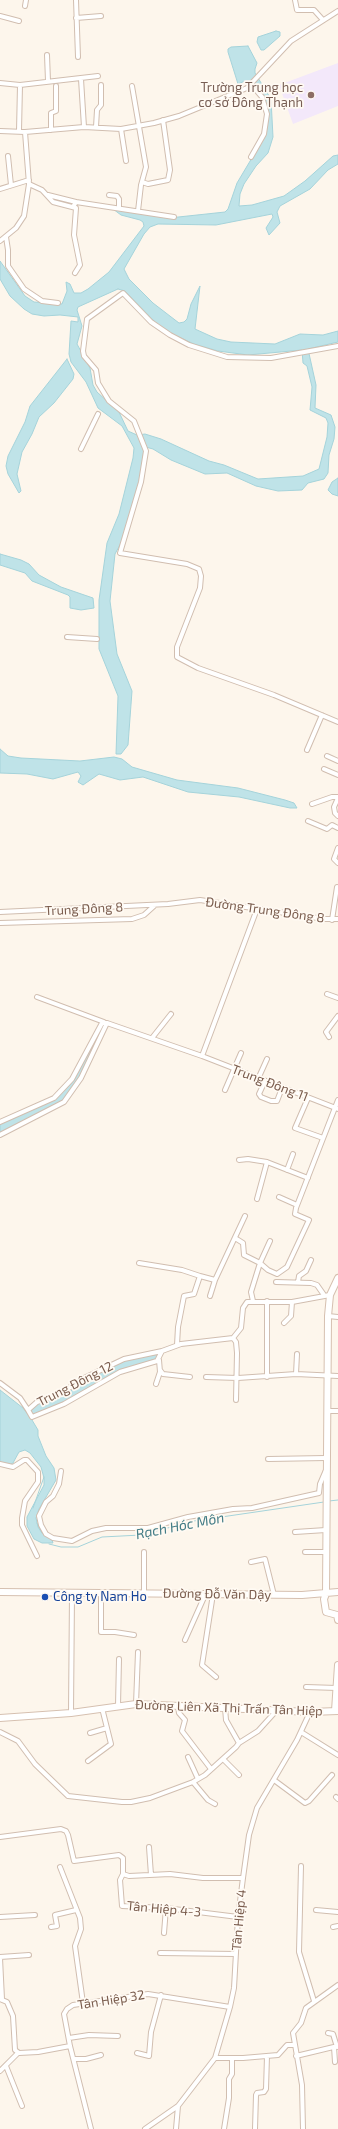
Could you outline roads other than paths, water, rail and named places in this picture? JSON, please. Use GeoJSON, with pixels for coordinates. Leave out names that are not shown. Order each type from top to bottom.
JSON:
{"type":"FeatureCollection","features":[{"type":"Feature","properties":{"kind":"main road"},"geometry":{"type":"LineString","coordinates":[[338,1278],[327,1295],[328,1376],[326,1458],[326,1594],[324,1599],[324,1608],[326,1612],[338,1617]]}},
{"type":"Feature","properties":{"kind":"main road","name":"Đường Đỗ Văn Dậy"},"geometry":{"type":"LineString","coordinates":[[0,1592],[206,1593],[274,1595],[326,1594],[338,1592]]}},
{"type":"Feature","properties":{"kind":"main road"},"geometry":{"type":"LineString","coordinates":[[336,1711],[338,1665]]}},
{"type":"Feature","properties":{"kind":"main road","name":"Đường Liên Xã Thị Trấn Tân Hiệp"},"geometry":{"type":"LineString","coordinates":[[0,1718],[71,1713],[136,1704],[310,1712],[336,1711]]}},
{"type":"Feature","properties":{"kind":"street"},"geometry":{"type":"LineString","coordinates":[[25,6],[26,0]]}},
{"type":"Feature","properties":{"kind":"street"},"geometry":{"type":"LineString","coordinates":[[76,0],[78,57]]}},
{"type":"Feature","properties":{"kind":"street"},"geometry":{"type":"LineString","coordinates":[[295,0],[297,10],[314,10],[323,20]]}},
{"type":"Feature","properties":{"kind":"street"},"geometry":{"type":"LineString","coordinates":[[0,131],[25,132],[84,127],[96,127],[108,130],[139,126],[163,120],[248,87],[291,41],[338,11]]}},
{"type":"Feature","properties":{"kind":"street"},"geometry":{"type":"LineString","coordinates":[[0,16],[19,20]]}},
{"type":"Feature","properties":{"kind":"street"},"geometry":{"type":"LineString","coordinates":[[76,18],[101,16]]}},
{"type":"Feature","properties":{"kind":"street"},"geometry":{"type":"LineString","coordinates":[[47,55],[48,81]]}},
{"type":"Feature","properties":{"kind":"street"},"geometry":{"type":"LineString","coordinates":[[0,83],[20,85],[98,76]]}},
{"type":"Feature","properties":{"kind":"street"},"geometry":{"type":"LineString","coordinates":[[81,79],[84,127]]}},
{"type":"Feature","properties":{"kind":"street"},"geometry":{"type":"LineString","coordinates":[[19,131],[20,85]]}},
{"type":"Feature","properties":{"kind":"street"},"geometry":{"type":"LineString","coordinates":[[96,127],[97,110],[101,105],[101,85]]}},
{"type":"Feature","properties":{"kind":"street"},"geometry":{"type":"LineString","coordinates":[[51,130],[51,113],[56,110],[56,86]]}},
{"type":"Feature","properties":{"kind":"street"},"geometry":{"type":"LineString","coordinates":[[132,86],[146,166],[138,211]]}},
{"type":"Feature","properties":{"kind":"street"},"geometry":{"type":"LineString","coordinates":[[248,87],[256,90],[262,96],[267,114],[264,134],[252,157]]}},
{"type":"Feature","properties":{"kind":"street"},"geometry":{"type":"LineString","coordinates":[[142,182],[148,184],[168,180],[170,170],[163,120]]}},
{"type":"Feature","properties":{"kind":"street"},"geometry":{"type":"LineString","coordinates":[[121,129],[126,161]]}},
{"type":"Feature","properties":{"kind":"street"},"geometry":{"type":"LineString","coordinates":[[0,241],[16,228],[24,216],[29,182],[25,132]]}},
{"type":"Feature","properties":{"kind":"street"},"geometry":{"type":"LineString","coordinates":[[8,156],[11,185]]}},
{"type":"Feature","properties":{"kind":"street"},"geometry":{"type":"LineString","coordinates":[[0,188],[29,182],[46,194],[53,202],[76,208],[74,235],[80,265],[75,273]]}},
{"type":"Feature","properties":{"kind":"street"},"geometry":{"type":"LineString","coordinates":[[46,194],[76,202],[174,217]]}},
{"type":"Feature","properties":{"kind":"street"},"geometry":{"type":"LineString","coordinates":[[109,195],[117,196],[119,199],[118,208]]}},
{"type":"Feature","properties":{"kind":"street"},"geometry":{"type":"LineString","coordinates":[[73,207],[76,202]]}},
{"type":"Feature","properties":{"kind":"street"},"geometry":{"type":"LineString","coordinates":[[6,237],[8,266],[24,289],[42,301],[58,303]]}},
{"type":"Feature","properties":{"kind":"street"},"geometry":{"type":"LineString","coordinates":[[338,346],[270,358],[227,356],[189,345],[170,336],[151,322],[123,294],[87,319],[83,351],[84,356],[96,370],[98,383],[108,402],[134,421],[146,451],[142,482],[120,553],[187,564],[199,569],[201,576],[200,588],[177,647],[177,657],[198,668],[274,696],[338,722]]}},
{"type":"Feature","properties":{"kind":"street"},"geometry":{"type":"LineString","coordinates":[[81,449],[98,414]]}},
{"type":"Feature","properties":{"kind":"street"},"geometry":{"type":"LineString","coordinates":[[67,637],[96,639]]}},
{"type":"Feature","properties":{"kind":"street"},"geometry":{"type":"LineString","coordinates":[[306,750],[322,715]]}},
{"type":"Feature","properties":{"kind":"street"},"geometry":{"type":"LineString","coordinates":[[327,756],[338,761]]}},
{"type":"Feature","properties":{"kind":"street"},"geometry":{"type":"LineString","coordinates":[[324,770],[338,775]]}},
{"type":"Feature","properties":{"kind":"street"},"geometry":{"type":"LineString","coordinates":[[312,804],[332,797],[338,798],[334,807],[335,813],[338,816]]}},
{"type":"Feature","properties":{"kind":"street"},"geometry":{"type":"LineString","coordinates":[[308,821],[327,829],[332,825],[338,828]]}},
{"type":"Feature","properties":{"kind":"street"},"geometry":{"type":"LineString","coordinates":[[338,848],[334,859],[338,863]]}},
{"type":"Feature","properties":{"kind":"street"},"geometry":{"type":"LineString","coordinates":[[332,920],[337,887]]}},
{"type":"Feature","properties":{"kind":"street","name":"Đường Trung Đông 8"},"geometry":{"type":"LineString","coordinates":[[168,904],[200,900],[332,920],[338,919]]}},
{"type":"Feature","properties":{"kind":"street","name":"Trung Đông 8"},"geometry":{"type":"LineString","coordinates":[[0,912],[168,904]]}},
{"type":"Feature","properties":{"kind":"street"},"geometry":{"type":"LineString","coordinates":[[0,923],[132,919],[144,916],[154,905]]}},
{"type":"Feature","properties":{"kind":"street"},"geometry":{"type":"LineString","coordinates":[[202,1056],[257,909]]}},
{"type":"Feature","properties":{"kind":"street"},"geometry":{"type":"LineString","coordinates":[[327,994],[338,998]]}},
{"type":"Feature","properties":{"kind":"street","name":"Trung Đông 11"},"geometry":{"type":"LineString","coordinates":[[37,997],[202,1056],[336,1109]]}},
{"type":"Feature","properties":{"kind":"street"},"geometry":{"type":"LineString","coordinates":[[152,1038],[171,1014]]}},
{"type":"Feature","properties":{"kind":"street"},"geometry":{"type":"LineString","coordinates":[[329,1037],[326,1032],[338,1016]]}},
{"type":"Feature","properties":{"kind":"street"},"geometry":{"type":"LineString","coordinates":[[0,1122],[54,1098],[72,1079],[91,1040],[106,1022]]}},
{"type":"Feature","properties":{"kind":"street"},"geometry":{"type":"LineString","coordinates":[[0,1135],[64,1102],[81,1078],[106,1022]]}},
{"type":"Feature","properties":{"kind":"street"},"geometry":{"type":"LineString","coordinates":[[225,1090],[241,1053]]}},
{"type":"Feature","properties":{"kind":"street"},"geometry":{"type":"LineString","coordinates":[[258,1078],[267,1060]]}},
{"type":"Feature","properties":{"kind":"street"},"geometry":{"type":"LineString","coordinates":[[264,1081],[260,1094],[261,1097],[271,1101],[277,1101],[282,1088]]}},
{"type":"Feature","properties":{"kind":"street"},"geometry":{"type":"LineString","coordinates":[[308,1098],[295,1128],[323,1138]]}},
{"type":"Feature","properties":{"kind":"street"},"geometry":{"type":"LineString","coordinates":[[235,1238],[243,1243],[244,1255],[277,1274],[287,1267],[309,1220],[295,1214],[297,1205],[336,1109],[338,1100]]}},
{"type":"Feature","properties":{"kind":"street"},"geometry":{"type":"LineString","coordinates":[[287,1170],[293,1154]]}},
{"type":"Feature","properties":{"kind":"street"},"geometry":{"type":"LineString","coordinates":[[239,1160],[248,1159],[267,1162],[308,1178]]}},
{"type":"Feature","properties":{"kind":"street"},"geometry":{"type":"LineString","coordinates":[[257,1199],[267,1162]]}},
{"type":"Feature","properties":{"kind":"street"},"geometry":{"type":"LineString","coordinates":[[279,1197],[297,1205]]}},
{"type":"Feature","properties":{"kind":"street"},"geometry":{"type":"LineString","coordinates":[[210,1296],[215,1280],[245,1216]]}},
{"type":"Feature","properties":{"kind":"street"},"geometry":{"type":"LineString","coordinates":[[253,1301],[251,1292],[260,1263],[270,1241]]}},
{"type":"Feature","properties":{"kind":"street"},"geometry":{"type":"LineString","coordinates":[[298,1282],[299,1276],[306,1272],[310,1260]]}},
{"type":"Feature","properties":{"kind":"street"},"geometry":{"type":"LineString","coordinates":[[139,1264],[182,1270],[215,1280]]}},
{"type":"Feature","properties":{"kind":"street"},"geometry":{"type":"LineString","coordinates":[[177,1345],[178,1327],[184,1296],[194,1294],[200,1276]]}},
{"type":"Feature","properties":{"kind":"street"},"geometry":{"type":"LineString","coordinates":[[236,1400],[238,1378],[236,1342],[233,1338],[241,1328],[245,1303],[253,1301],[292,1302],[327,1295],[318,1285],[298,1282],[276,1282]]}},
{"type":"Feature","properties":{"kind":"street"},"geometry":{"type":"LineString","coordinates":[[267,1301],[267,1376]]}},
{"type":"Feature","properties":{"kind":"street"},"geometry":{"type":"LineString","coordinates":[[284,1323],[291,1316],[292,1302]]}},
{"type":"Feature","properties":{"kind":"street"},"geometry":{"type":"LineString","coordinates":[[328,1316],[338,1317]]}},
{"type":"Feature","properties":{"kind":"street","name":"Trung Đông 12"},"geometry":{"type":"LineString","coordinates":[[0,1383],[20,1398],[28,1410],[37,1402],[60,1394],[82,1379],[124,1359],[162,1351],[177,1345],[233,1338]]}},
{"type":"Feature","properties":{"kind":"street"},"geometry":{"type":"LineString","coordinates":[[156,1384],[160,1370],[159,1360],[162,1351]]}},
{"type":"Feature","properties":{"kind":"street"},"geometry":{"type":"LineString","coordinates":[[296,1374],[297,1354]]}},
{"type":"Feature","properties":{"kind":"street"},"geometry":{"type":"LineString","coordinates":[[28,1410],[32,1417],[47,1412],[120,1372],[159,1360]]}},
{"type":"Feature","properties":{"kind":"street"},"geometry":{"type":"LineString","coordinates":[[160,1370],[163,1374],[190,1377]]}},
{"type":"Feature","properties":{"kind":"street"},"geometry":{"type":"LineString","coordinates":[[206,1376],[238,1378],[296,1374],[338,1376]]}},
{"type":"Feature","properties":{"kind":"street"},"geometry":{"type":"LineString","coordinates":[[327,1411],[338,1411]]}},
{"type":"Feature","properties":{"kind":"street"},"geometry":{"type":"LineString","coordinates":[[268,1459],[326,1458]]}},
{"type":"Feature","properties":{"kind":"street"},"geometry":{"type":"LineString","coordinates":[[0,1464],[13,1467],[24,1460],[27,1460],[38,1472],[38,1482],[25,1501],[22,1518],[22,1524],[37,1556]]}},
{"type":"Feature","properties":{"kind":"street"},"geometry":{"type":"LineString","coordinates":[[61,1471],[59,1484],[53,1496],[46,1502],[39,1516],[41,1525],[46,1534],[53,1538],[72,1541],[92,1531],[106,1528],[148,1528],[188,1517],[234,1509],[252,1508],[319,1493],[324,1473],[327,1470]]}},
{"type":"Feature","properties":{"kind":"street"},"geometry":{"type":"LineString","coordinates":[[295,1532],[326,1530]]}},
{"type":"Feature","properties":{"kind":"street"},"geometry":{"type":"LineString","coordinates":[[144,1552],[144,1593]]}},
{"type":"Feature","properties":{"kind":"street"},"geometry":{"type":"LineString","coordinates":[[305,1552],[326,1552]]}},
{"type":"Feature","properties":{"kind":"street"},"geometry":{"type":"LineString","coordinates":[[251,1562],[265,1559],[274,1595]]}},
{"type":"Feature","properties":{"kind":"street"},"geometry":{"type":"LineString","coordinates":[[71,1713],[72,1593]]}},
{"type":"Feature","properties":{"kind":"street"},"geometry":{"type":"LineString","coordinates":[[101,1593],[101,1632],[134,1635]]}},
{"type":"Feature","properties":{"kind":"street"},"geometry":{"type":"LineString","coordinates":[[185,1640],[206,1593]]}},
{"type":"Feature","properties":{"kind":"street"},"geometry":{"type":"LineString","coordinates":[[213,1594],[202,1665],[216,1677]]}},
{"type":"Feature","properties":{"kind":"street"},"geometry":{"type":"LineString","coordinates":[[136,1704],[138,1652]]}},
{"type":"Feature","properties":{"kind":"street"},"geometry":{"type":"LineString","coordinates":[[118,1706],[119,1659]]}},
{"type":"Feature","properties":{"kind":"street"},"geometry":{"type":"LineString","coordinates":[[306,1687],[338,1688]]}},
{"type":"Feature","properties":{"kind":"street"},"geometry":{"type":"LineString","coordinates":[[178,1706],[179,1713],[185,1720],[182,1731],[211,1769]]}},
{"type":"Feature","properties":{"kind":"street"},"geometry":{"type":"LineString","coordinates":[[88,1761],[111,1744],[102,1708]]}},
{"type":"Feature","properties":{"kind":"street"},"geometry":{"type":"LineString","coordinates":[[225,1708],[226,1720],[239,1743]]}},
{"type":"Feature","properties":{"kind":"street"},"geometry":{"type":"LineString","coordinates":[[0,1732],[18,1741],[35,1764],[68,1796],[131,1802],[150,1798],[198,1779],[223,1759],[239,1743],[258,1731],[277,1710]]}},
{"type":"Feature","properties":{"kind":"street","name":"Tân Hiệp 4"},"geometry":{"type":"LineString","coordinates":[[178,2106],[215,2058],[234,1988],[238,1917],[249,1835],[257,1808],[302,1732],[310,1712]]}},
{"type":"Feature","properties":{"kind":"street"},"geometry":{"type":"LineString","coordinates":[[90,1733],[107,1728]]}},
{"type":"Feature","properties":{"kind":"street"},"geometry":{"type":"LineString","coordinates":[[302,1732],[338,1755]]}},
{"type":"Feature","properties":{"kind":"street"},"geometry":{"type":"LineString","coordinates":[[188,1758],[198,1779]]}},
{"type":"Feature","properties":{"kind":"street"},"geometry":{"type":"LineString","coordinates":[[223,1759],[239,1776]]}},
{"type":"Feature","properties":{"kind":"street"},"geometry":{"type":"LineString","coordinates":[[274,1780],[305,1802],[309,1801],[332,1775]]}},
{"type":"Feature","properties":{"kind":"street"},"geometry":{"type":"LineString","coordinates":[[193,1782],[208,1800],[215,1804]]}},
{"type":"Feature","properties":{"kind":"street"},"geometry":{"type":"LineString","coordinates":[[0,1837],[61,1829],[66,1831],[74,1861],[119,1855],[123,1858],[124,1874],[129,1876],[170,1874],[203,1878],[243,1878]]}},
{"type":"Feature","properties":{"kind":"street"},"geometry":{"type":"LineString","coordinates":[[149,1847],[151,1875]]}},
{"type":"Feature","properties":{"kind":"street"},"geometry":{"type":"LineString","coordinates":[[302,1866],[299,1952],[314,2001]]}},
{"type":"Feature","properties":{"kind":"street"},"geometry":{"type":"LineString","coordinates":[[60,1867],[76,1910],[81,1929],[75,1946],[83,2003]]}},
{"type":"Feature","properties":{"kind":"street","name":"Tân Hiệp 4-3"},"geometry":{"type":"LineString","coordinates":[[124,1874],[120,1880],[122,1906],[166,1908],[238,1917]]}},
{"type":"Feature","properties":{"kind":"street"},"geometry":{"type":"LineString","coordinates":[[164,1934],[166,1908]]}},
{"type":"Feature","properties":{"kind":"street"},"geometry":{"type":"LineString","coordinates":[[51,1927],[57,1926],[55,1915],[76,1910]]}},
{"type":"Feature","properties":{"kind":"street"},"geometry":{"type":"LineString","coordinates":[[316,1910],[338,1912]]}},
{"type":"Feature","properties":{"kind":"street"},"geometry":{"type":"LineString","coordinates":[[0,1918],[35,1915]]}},
{"type":"Feature","properties":{"kind":"street"},"geometry":{"type":"LineString","coordinates":[[160,1953],[236,1954]]}},
{"type":"Feature","properties":{"kind":"street"},"geometry":{"type":"LineString","coordinates":[[18,2053],[15,2050],[13,2016],[7,2002],[1,1999],[0,1958],[29,1955]]}},
{"type":"Feature","properties":{"kind":"street"},"geometry":{"type":"LineString","coordinates":[[303,2129],[302,2085],[293,2034],[302,2023],[306,2008],[338,1985]]}},
{"type":"Feature","properties":{"kind":"street","name":"Tân Hiệp 32"},"geometry":{"type":"LineString","coordinates":[[91,2129],[70,2046],[64,2014],[67,2009],[72,2005],[148,1994],[230,2007]]}},
{"type":"Feature","properties":{"kind":"street"},"geometry":{"type":"LineString","coordinates":[[137,2053],[149,2056],[151,2032],[161,1996]]}},
{"type":"Feature","properties":{"kind":"street"},"geometry":{"type":"LineString","coordinates":[[328,2033],[333,2034],[336,2047],[335,2062]]}},
{"type":"Feature","properties":{"kind":"street"},"geometry":{"type":"LineString","coordinates":[[69,2038],[89,2035],[118,2036]]}},
{"type":"Feature","properties":{"kind":"street"},"geometry":{"type":"LineString","coordinates":[[215,2058],[267,2056],[278,2054],[287,2045],[294,2045]]}},
{"type":"Feature","properties":{"kind":"street"},"geometry":{"type":"LineString","coordinates":[[0,2071],[18,2053],[38,2052],[70,2046]]}},
{"type":"Feature","properties":{"kind":"street"},"geometry":{"type":"LineString","coordinates":[[296,2056],[336,2047]]}},
{"type":"Feature","properties":{"kind":"street"},"geometry":{"type":"LineString","coordinates":[[74,2059],[86,2059],[101,2055]]}},
{"type":"Feature","properties":{"kind":"street"},"geometry":{"type":"LineString","coordinates":[[255,2129],[256,2095],[257,2093],[264,2092],[266,2089],[267,2056]]}},
{"type":"Feature","properties":{"kind":"street"},"geometry":{"type":"LineString","coordinates":[[224,2129],[229,2098],[229,2079],[232,2074],[232,2058]]}},
{"type":"Feature","properties":{"kind":"street"},"geometry":{"type":"LineString","coordinates":[[6,2066],[22,2106]]}},
{"type":"Feature","properties":{"kind":"street"},"geometry":{"type":"LineString","coordinates":[[144,2129],[178,2106]]}},
{"type":"Feature","properties":{"kind":"street"},"geometry":{"type":"LineString","coordinates":[[176,2129],[178,2106]]}},
{"type":"Feature","properties":{"kind":"water"},"geometry":{"type":"Polygon","coordinates":[[[276,31],[280,32],[280,36],[264,50],[261,50],[257,42],[258,37],[276,31]]]}},
{"type":"Feature","properties":{"kind":"water"},"geometry":{"type":"Polygon","coordinates":[[[248,46],[257,63],[255,73],[271,99],[273,137],[268,153],[256,166],[244,184],[240,194],[239,206],[252,205],[284,196],[305,181],[333,156],[338,155],[338,164],[328,170],[310,189],[280,206],[277,212],[280,223],[269,235],[266,228],[273,217],[272,214],[216,225],[158,224],[150,227],[144,234],[124,269],[129,279],[153,303],[179,323],[184,322],[187,319],[191,304],[200,286],[195,329],[217,339],[231,342],[275,344],[300,334],[323,335],[338,331],[338,342],[308,349],[316,385],[315,408],[331,415],[335,427],[334,439],[329,455],[328,473],[324,479],[308,483],[302,490],[278,491],[256,486],[227,473],[205,474],[171,460],[153,449],[142,446],[144,450],[140,482],[121,543],[115,554],[110,601],[117,654],[132,691],[128,745],[121,754],[116,754],[118,696],[99,649],[99,600],[107,543],[119,514],[133,458],[134,448],[122,426],[98,408],[86,382],[71,362],[69,354],[71,321],[78,322],[78,317],[60,315],[44,316],[32,314],[24,309],[10,296],[0,279],[0,261],[25,296],[34,302],[62,304],[67,291],[66,282],[70,284],[74,293],[81,293],[88,289],[109,272],[144,226],[143,222],[140,220],[121,215],[113,209],[169,218],[225,212],[228,209],[237,183],[265,136],[268,121],[264,96],[250,83],[245,81],[238,84],[228,52],[228,49],[231,47],[248,46]],[[118,289],[78,307],[77,310],[82,326],[77,344],[90,368],[93,385],[97,392],[119,412],[128,431],[137,435],[145,434],[161,439],[209,461],[224,465],[258,479],[303,476],[319,469],[327,437],[328,423],[326,418],[310,410],[312,387],[307,366],[303,363],[302,350],[248,355],[218,351],[194,344],[172,334],[156,323],[125,291],[118,289]]]}},
{"type":"Feature","properties":{"kind":"water"},"geometry":{"type":"Polygon","coordinates":[[[67,359],[74,374],[73,379],[54,403],[39,417],[22,452],[17,474],[21,491],[19,493],[8,474],[6,466],[8,456],[25,422],[30,406],[67,359]]]}},
{"type":"Feature","properties":{"kind":"water"},"geometry":{"type":"Polygon","coordinates":[[[338,478],[338,496],[332,494],[328,490],[332,482],[338,478]]]}},
{"type":"Feature","properties":{"kind":"water"},"geometry":{"type":"Polygon","coordinates":[[[0,554],[29,564],[39,575],[61,587],[93,598],[94,608],[81,610],[70,608],[70,597],[68,595],[32,581],[25,573],[0,565],[0,554]]]}},
{"type":"Feature","properties":{"kind":"water"},"geometry":{"type":"Polygon","coordinates":[[[0,749],[8,756],[21,758],[80,761],[114,757],[122,759],[132,767],[177,780],[238,788],[294,803],[297,808],[290,808],[239,797],[188,792],[143,777],[120,780],[99,774],[83,785],[78,782],[81,776],[78,772],[53,779],[27,774],[0,773],[0,749]]]}},
{"type":"Feature","properties":{"kind":"water"},"geometry":{"type":"Polygon","coordinates":[[[102,1024],[105,1025],[81,1078],[62,1102],[0,1133],[0,1124],[56,1098],[64,1091],[73,1080],[102,1024]]]}},
{"type":"Feature","properties":{"kind":"water"},"geometry":{"type":"Polygon","coordinates":[[[159,1354],[158,1358],[112,1374],[64,1404],[32,1415],[30,1408],[36,1403],[68,1393],[95,1374],[123,1360],[159,1354]]]}},
{"type":"Feature","properties":{"kind":"water"},"geometry":{"type":"Polygon","coordinates":[[[0,1390],[23,1408],[32,1420],[38,1430],[38,1436],[46,1456],[54,1468],[56,1480],[39,1509],[36,1518],[38,1527],[42,1533],[52,1540],[53,1543],[42,1543],[34,1539],[27,1526],[27,1517],[44,1485],[41,1467],[30,1453],[25,1450],[19,1452],[13,1463],[9,1465],[0,1462],[0,1390]]]}},
{"type":"Feature","properties":{"kind":"waterway","name":"Rạch Hóc Môn"},"geometry":{"type":"LineString","coordinates":[[33,1508],[44,1477]]}},
{"type":"Feature","properties":{"kind":"waterway","name":"Rạch Hóc Môn"},"geometry":{"type":"LineString","coordinates":[[329,1501],[338,1500]]}},
{"type":"Feature","properties":{"kind":"waterway","name":"Rạch Hóc Môn"},"geometry":{"type":"LineString","coordinates":[[49,1544],[61,1547],[78,1547],[102,1537],[141,1535],[194,1521],[324,1502]]}},
{"type":"Feature","properties":{"kind":"waterway","name":"Rạch Hóc Môn"},"geometry":{"type":"LineString","coordinates":[[37,1523],[42,1533]]}},
{"type":"Feature","properties":{"kind":"place","name":"Trường Trung học cơ sở Đông Thạnh"},"geometry":{"type":"Point","coordinates":[311,95]}},
{"type":"Feature","properties":{"kind":"place","name":"Công ty Nam Ho"},"geometry":{"type":"Point","coordinates":[45,1597]}}]}
